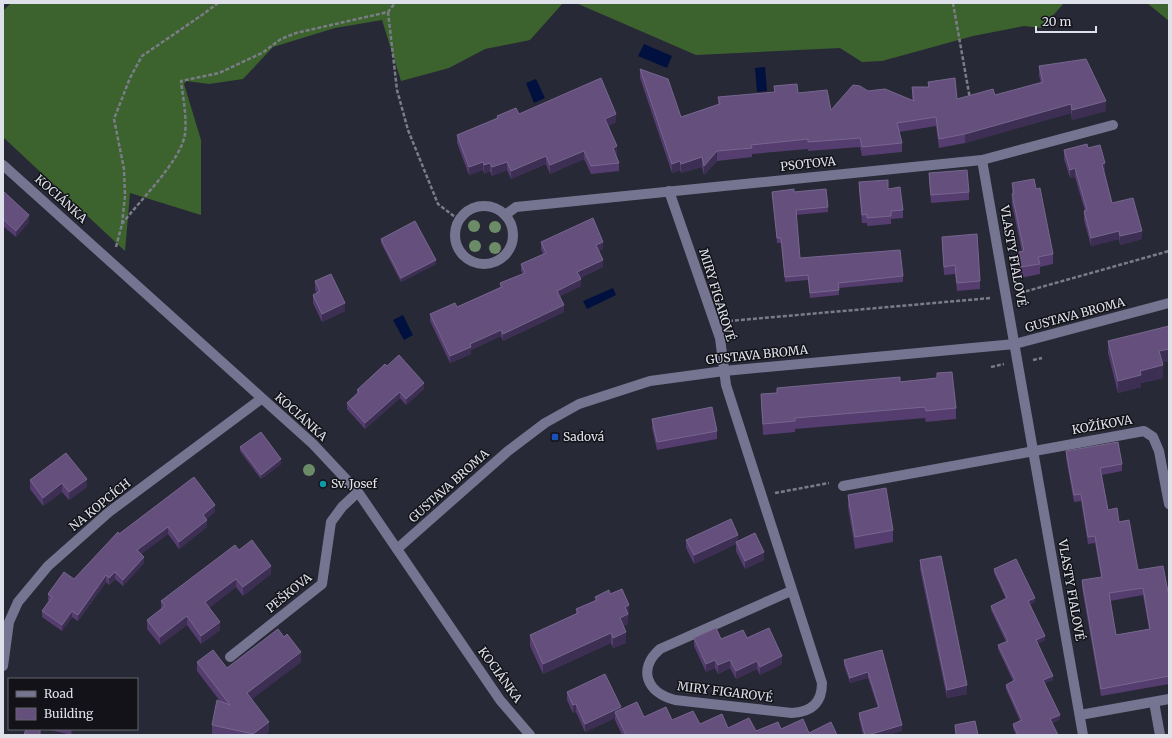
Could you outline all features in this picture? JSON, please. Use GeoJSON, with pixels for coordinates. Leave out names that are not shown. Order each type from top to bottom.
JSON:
{"type":"FeatureCollection","features":[{"type":"Feature","properties":{"kind":"street","name":"PSOTOVA"},"geometry":{"type":"LineString","coordinates":[[505,215],[516,207],[982,160],[1113,125]]}},
{"type":"Feature","properties":{"kind":"street","name":"VLASTY FIALOVÉ"},"geometry":{"type":"LineString","coordinates":[[982,160],[1083,735]]}},
{"type":"Feature","properties":{"kind":"street","name":"KOCIÁNKA"},"geometry":{"type":"LineString","coordinates":[[3,165],[261,399],[313,444],[358,492],[500,700],[530,735]]}},
{"type":"Feature","properties":{"kind":"street","name":"MIRY FIGAROVÉ"},"geometry":{"type":"LineString","coordinates":[[669,191],[720,338],[726,385],[791,591],[822,683],[822,692],[820,699],[805,713],[792,713],[675,700],[666,698],[653,689],[648,681],[647,671],[653,656],[660,649],[791,591]]}},
{"type":"Feature","properties":{"kind":"street"},"geometry":{"type":"LineString","coordinates":[[478,206],[488,206],[497,209],[505,215],[512,227],[512,241],[509,250],[494,262],[476,263],[461,252],[455,236],[459,220],[464,214],[478,206]]}},
{"type":"Feature","properties":{"kind":"street","name":"GUSTAVA BROMA"},"geometry":{"type":"LineString","coordinates":[[397,550],[508,451],[545,423],[579,404],[650,381],[724,371],[1015,344],[1169,303]]}},
{"type":"Feature","properties":{"kind":"street","name":"NA KOPCÍCH"},"geometry":{"type":"LineString","coordinates":[[3,666],[9,622],[18,602],[48,566],[109,512],[261,399]]}},
{"type":"Feature","properties":{"kind":"street","name":"KOŽÍKOVA"},"geometry":{"type":"LineString","coordinates":[[1034,450],[1144,431],[1153,437],[1159,451],[1169,504]]}},
{"type":"Feature","properties":{"kind":"street"},"geometry":{"type":"LineString","coordinates":[[843,486],[1034,450]]}},
{"type":"Feature","properties":{"kind":"street","name":"PEŠKOVA"},"geometry":{"type":"LineString","coordinates":[[230,657],[322,584],[331,522],[342,507],[358,492]]}},
{"type":"Feature","properties":{"kind":"street"},"geometry":{"type":"LineString","coordinates":[[1080,715],[1169,699]]}},
{"type":"Feature","properties":{"kind":"street"},"geometry":{"type":"LineString","coordinates":[[1154,702],[1160,735]]}},
{"type":"Feature","properties":{"kind":"path"},"geometry":{"type":"LineString","coordinates":[[108,259],[116,247],[122,224],[125,196],[124,169],[114,118],[130,78],[142,56],[218,3]]}},
{"type":"Feature","properties":{"kind":"path"},"geometry":{"type":"LineString","coordinates":[[122,224],[174,161],[181,148],[185,134],[185,110],[181,81],[219,73],[262,53],[281,39],[296,33],[388,12],[395,3]]}},
{"type":"Feature","properties":{"kind":"path"},"geometry":{"type":"LineString","coordinates":[[953,3],[972,106]]}},
{"type":"Feature","properties":{"kind":"path"},"geometry":{"type":"LineString","coordinates":[[388,12],[397,90],[408,130],[438,204],[459,220]]}},
{"type":"Feature","properties":{"kind":"path"},"geometry":{"type":"LineString","coordinates":[[715,322],[1007,296],[1169,251]]}},
{"type":"Feature","properties":{"kind":"path"},"geometry":{"type":"LineString","coordinates":[[761,496],[833,482],[843,486]]}},
{"type":"Feature","properties":{"kind":"green space"},"geometry":{"type":"Polygon","coordinates":[[[11,3],[563,3],[530,40],[485,49],[449,68],[401,81],[382,20],[335,28],[273,47],[243,79],[209,84],[186,81],[184,84],[201,140],[201,215],[130,193],[125,251],[3,137],[3,11],[11,3]]]}},
{"type":"Feature","properties":{"kind":"green space"},"geometry":{"type":"Polygon","coordinates":[[[576,3],[1064,3],[1042,28],[1024,26],[973,36],[882,61],[862,62],[840,48],[696,55],[576,3]]]}},
{"type":"Feature","properties":{"kind":"green space"},"geometry":{"type":"Polygon","coordinates":[[[1147,3],[1169,3],[1169,21],[1147,3]]]}},
{"type":"Feature","properties":{"kind":"shaded area"},"geometry":{"type":"Polygon","coordinates":[[[644,44],[672,56],[667,68],[638,56],[644,44]]]}},
{"type":"Feature","properties":{"kind":"shaded area"},"geometry":{"type":"Polygon","coordinates":[[[765,67],[767,91],[757,92],[755,68],[765,67]]]}},
{"type":"Feature","properties":{"kind":"shaded area"},"geometry":{"type":"Polygon","coordinates":[[[536,79],[545,98],[534,103],[526,83],[536,79]]]}},
{"type":"Feature","properties":{"kind":"shaded area"},"geometry":{"type":"Polygon","coordinates":[[[613,288],[616,295],[587,309],[583,301],[613,288]]]}},
{"type":"Feature","properties":{"kind":"shaded area"},"geometry":{"type":"Polygon","coordinates":[[[403,315],[413,335],[404,340],[393,320],[403,315]]]}},
{"type":"Feature","properties":{"kind":"building"},"geometry":{"type":"Polygon","coordinates":[[[1086,59],[1106,101],[1072,110],[1071,104],[965,134],[939,139],[936,117],[897,123],[902,143],[862,147],[860,138],[808,142],[808,139],[751,145],[752,148],[717,151],[704,166],[702,157],[681,164],[680,161],[672,164],[640,69],[668,79],[681,117],[720,104],[718,97],[775,92],[774,86],[797,84],[798,93],[827,90],[831,110],[853,85],[860,86],[868,91],[885,89],[914,101],[912,87],[929,87],[928,82],[955,78],[957,99],[993,89],[995,95],[1043,82],[1039,66],[1086,59]]]}},
{"type":"Feature","properties":{"kind":"building"},"geometry":{"type":"Polygon","coordinates":[[[601,78],[616,114],[605,119],[617,146],[613,148],[619,163],[591,166],[584,151],[550,165],[546,156],[511,171],[507,162],[492,167],[490,163],[484,165],[483,162],[469,167],[457,135],[498,118],[497,116],[516,108],[519,114],[601,78]]]}},
{"type":"Feature","properties":{"kind":"building"},"geometry":{"type":"Polygon","coordinates":[[[1087,144],[1088,148],[1100,145],[1105,163],[1102,164],[1112,203],[1133,198],[1142,231],[1120,236],[1119,231],[1091,238],[1084,211],[1087,210],[1075,168],[1070,170],[1064,150],[1087,144]]]}},
{"type":"Feature","properties":{"kind":"building"},"geometry":{"type":"Polygon","coordinates":[[[967,170],[969,192],[931,195],[929,173],[967,170]]]}},
{"type":"Feature","properties":{"kind":"building"},"geometry":{"type":"Polygon","coordinates":[[[1034,179],[1036,189],[1040,188],[1053,254],[1038,257],[1040,264],[1020,267],[1018,252],[1024,251],[1012,194],[1014,193],[1012,183],[1034,179]]]}},
{"type":"Feature","properties":{"kind":"building"},"geometry":{"type":"Polygon","coordinates":[[[888,180],[888,189],[900,187],[903,210],[891,211],[891,216],[867,218],[867,214],[862,215],[859,182],[888,180]]]}},
{"type":"Feature","properties":{"kind":"building"},"geometry":{"type":"Polygon","coordinates":[[[794,189],[794,192],[826,189],[828,207],[796,210],[800,258],[900,250],[903,276],[838,283],[839,290],[810,293],[808,275],[785,277],[781,238],[777,238],[772,192],[794,189]]]}},
{"type":"Feature","properties":{"kind":"building"},"geometry":{"type":"Polygon","coordinates":[[[3,191],[29,215],[16,231],[3,219],[3,191]]]}},
{"type":"Feature","properties":{"kind":"building"},"geometry":{"type":"Polygon","coordinates":[[[593,218],[603,242],[596,245],[603,260],[577,272],[581,279],[557,291],[564,305],[503,334],[501,330],[470,344],[471,347],[450,356],[430,314],[455,303],[457,307],[502,287],[500,283],[525,273],[521,264],[546,253],[541,242],[593,218]]]}},
{"type":"Feature","properties":{"kind":"building"},"geometry":{"type":"Polygon","coordinates":[[[415,221],[436,260],[401,278],[381,239],[415,221]]]}},
{"type":"Feature","properties":{"kind":"building"},"geometry":{"type":"Polygon","coordinates":[[[977,234],[980,281],[957,283],[955,265],[944,267],[942,237],[977,234]]]}},
{"type":"Feature","properties":{"kind":"building"},"geometry":{"type":"Polygon","coordinates":[[[331,274],[345,303],[322,314],[313,295],[320,291],[315,281],[331,274]]]}},
{"type":"Feature","properties":{"kind":"building"},"geometry":{"type":"Polygon","coordinates":[[[1169,326],[1169,349],[1159,351],[1163,365],[1140,371],[1141,375],[1118,381],[1108,341],[1169,326]]]}},
{"type":"Feature","properties":{"kind":"building"},"geometry":{"type":"Polygon","coordinates":[[[399,355],[424,383],[406,399],[400,392],[365,423],[347,403],[359,392],[357,390],[385,364],[387,366],[399,355]]]}},
{"type":"Feature","properties":{"kind":"building"},"geometry":{"type":"Polygon","coordinates":[[[952,372],[956,408],[926,411],[925,407],[795,418],[795,421],[763,424],[761,394],[777,393],[777,388],[900,377],[900,382],[937,378],[937,373],[952,372]]]}},
{"type":"Feature","properties":{"kind":"building"},"geometry":{"type":"Polygon","coordinates":[[[712,407],[717,431],[657,442],[652,419],[712,407]]]}},
{"type":"Feature","properties":{"kind":"building"},"geometry":{"type":"Polygon","coordinates":[[[261,432],[281,459],[261,475],[240,447],[261,432]]]}},
{"type":"Feature","properties":{"kind":"building"},"geometry":{"type":"Polygon","coordinates":[[[1118,442],[1122,464],[1100,468],[1108,510],[1117,508],[1119,522],[1129,520],[1138,570],[1163,566],[1169,597],[1169,676],[1101,689],[1082,580],[1102,577],[1095,536],[1088,537],[1081,494],[1074,495],[1066,451],[1118,442]],[[1143,588],[1109,593],[1116,635],[1150,629],[1143,588]]]}},
{"type":"Feature","properties":{"kind":"building"},"geometry":{"type":"Polygon","coordinates":[[[66,453],[87,479],[69,492],[62,483],[43,498],[30,480],[66,453]]]}},
{"type":"Feature","properties":{"kind":"building"},"geometry":{"type":"Polygon","coordinates":[[[194,477],[215,505],[203,515],[207,520],[179,542],[168,527],[137,550],[144,557],[123,580],[115,572],[109,578],[106,575],[78,615],[72,611],[62,625],[42,611],[52,597],[48,594],[64,572],[74,579],[118,532],[119,534],[194,477]]]}},
{"type":"Feature","properties":{"kind":"building"},"geometry":{"type":"Polygon","coordinates":[[[886,488],[893,530],[855,537],[848,495],[886,488]]]}},
{"type":"Feature","properties":{"kind":"building"},"geometry":{"type":"Polygon","coordinates":[[[731,519],[738,535],[694,555],[686,540],[731,519]]]}},
{"type":"Feature","properties":{"kind":"building"},"geometry":{"type":"Polygon","coordinates":[[[755,533],[764,552],[745,561],[736,542],[755,533]]]}},
{"type":"Feature","properties":{"kind":"building"},"geometry":{"type":"Polygon","coordinates":[[[252,540],[271,566],[243,587],[236,579],[205,602],[220,622],[201,636],[187,616],[160,637],[147,620],[165,606],[161,601],[235,545],[239,550],[252,540]]]}},
{"type":"Feature","properties":{"kind":"building"},"geometry":{"type":"Polygon","coordinates":[[[941,556],[967,685],[947,690],[920,560],[941,556]]]}},
{"type":"Feature","properties":{"kind":"building"},"geometry":{"type":"Polygon","coordinates":[[[1016,559],[1035,598],[1028,601],[1045,636],[1036,640],[1053,676],[1043,680],[1060,715],[1050,719],[1058,735],[1018,735],[1013,724],[1022,720],[1006,685],[1015,680],[998,645],[1008,641],[991,606],[1007,598],[994,569],[1016,559]]]}},
{"type":"Feature","properties":{"kind":"building"},"geometry":{"type":"Polygon","coordinates":[[[622,589],[629,605],[625,607],[628,614],[620,618],[626,632],[613,638],[611,633],[543,664],[530,635],[578,613],[576,609],[597,600],[595,597],[609,590],[610,594],[622,589]]]}},
{"type":"Feature","properties":{"kind":"building"},"geometry":{"type":"Polygon","coordinates":[[[716,628],[721,639],[743,630],[747,638],[769,628],[782,656],[760,667],[757,661],[736,671],[730,660],[718,665],[715,660],[706,664],[694,638],[716,628]]]}},
{"type":"Feature","properties":{"kind":"building"},"geometry":{"type":"Polygon","coordinates":[[[278,629],[284,637],[287,634],[301,652],[247,693],[269,722],[253,734],[212,725],[217,700],[230,705],[197,662],[213,650],[227,668],[278,629]]]}},
{"type":"Feature","properties":{"kind":"building"},"geometry":{"type":"Polygon","coordinates":[[[882,650],[902,725],[865,735],[859,713],[879,707],[868,672],[850,678],[844,660],[882,650]]]}},
{"type":"Feature","properties":{"kind":"building"},"geometry":{"type":"Polygon","coordinates":[[[605,674],[621,707],[585,724],[576,704],[573,705],[567,692],[605,674]]]}},
{"type":"Feature","properties":{"kind":"building"},"geometry":{"type":"Polygon","coordinates":[[[637,702],[644,717],[666,707],[672,720],[693,711],[700,724],[722,714],[728,728],[749,718],[756,731],[778,722],[781,729],[803,719],[809,733],[831,722],[837,735],[626,735],[615,712],[637,702]]]}},
{"type":"Feature","properties":{"kind":"building"},"geometry":{"type":"Polygon","coordinates":[[[975,721],[978,735],[956,735],[955,725],[975,721]]]}},
{"type":"Feature","properties":{"kind":"building"},"geometry":{"type":"Polygon","coordinates":[[[26,730],[40,730],[40,735],[24,735],[26,730]]]}},
{"type":"Feature","properties":{"kind":"place","name":"Sadová"},"geometry":{"type":"Point","coordinates":[555,437]}},
{"type":"Feature","properties":{"kind":"place","name":"Sv. Josef"},"geometry":{"type":"Point","coordinates":[323,484]}}]}
